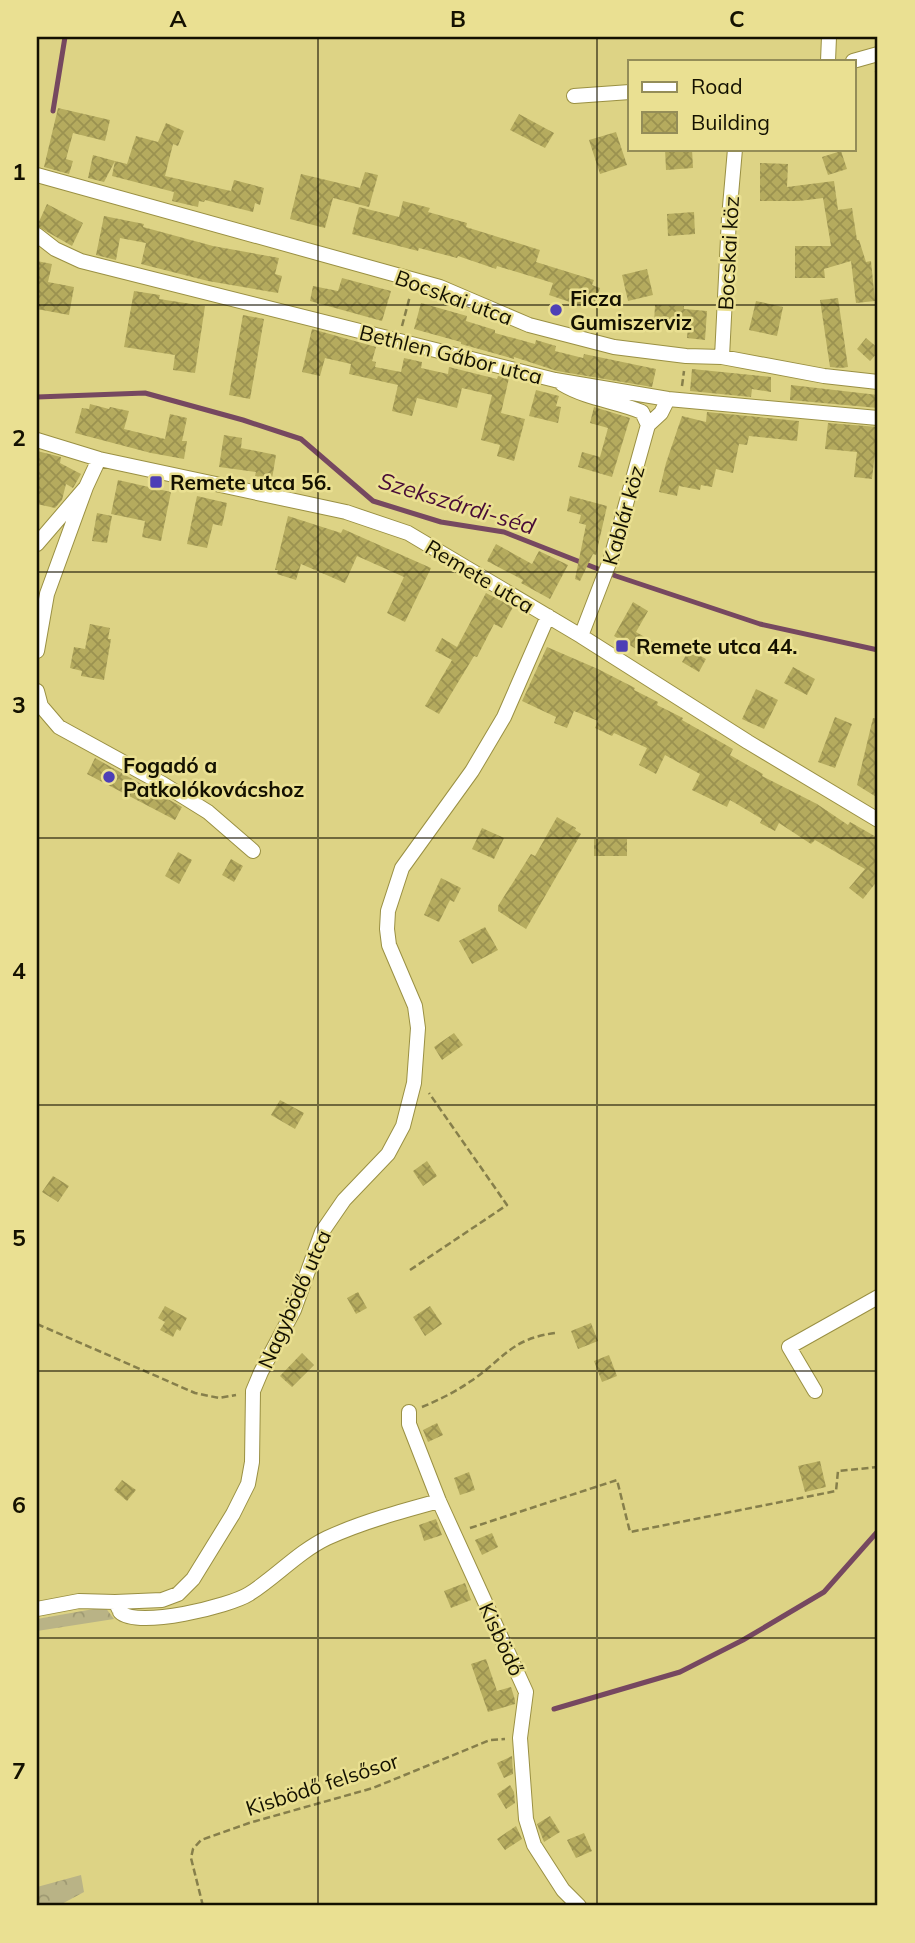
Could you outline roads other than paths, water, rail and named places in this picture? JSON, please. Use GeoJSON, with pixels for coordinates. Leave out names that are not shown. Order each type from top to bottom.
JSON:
{"type":"FeatureCollection","features":[{"type":"Feature","properties":{"kind":"street"},"geometry":{"type":"LineString","coordinates":[[828,60],[829,37]]}},
{"type":"Feature","properties":{"kind":"street"},"geometry":{"type":"LineString","coordinates":[[856,60],[878,54]]}},
{"type":"Feature","properties":{"kind":"street"},"geometry":{"type":"LineString","coordinates":[[574,96],[628,92]]}},
{"type":"Feature","properties":{"kind":"street","name":"Bocskai köz"},"geometry":{"type":"LineString","coordinates":[[722,357],[735,150]]}},
{"type":"Feature","properties":{"kind":"street","name":"Bocskai utca"},"geometry":{"type":"LineString","coordinates":[[37,175],[440,287],[529,325],[614,347],[686,356],[722,357],[824,376],[878,382]]}},
{"type":"Feature","properties":{"kind":"street","name":"Bethlen Gábor utca"},"geometry":{"type":"LineString","coordinates":[[37,235],[55,249],[81,261],[555,380],[674,399],[878,418]]}},
{"type":"Feature","properties":{"kind":"street"},"geometry":{"type":"LineString","coordinates":[[555,380],[579,394],[629,406],[642,412],[648,425]]}},
{"type":"Feature","properties":{"kind":"street","name":"Kablár köz"},"geometry":{"type":"LineString","coordinates":[[581,636],[611,558],[648,425],[674,399]]}},
{"type":"Feature","properties":{"kind":"street","name":"Remete utca"},"geometry":{"type":"LineString","coordinates":[[37,439],[99,459],[346,512],[408,533],[581,636],[748,742],[878,820]]}},
{"type":"Feature","properties":{"kind":"street"},"geometry":{"type":"LineString","coordinates":[[37,652],[47,594],[99,459]]}},
{"type":"Feature","properties":{"kind":"street"},"geometry":{"type":"LineString","coordinates":[[37,544],[86,487]]}},
{"type":"Feature","properties":{"kind":"street","name":"Nagybödő utca"},"geometry":{"type":"LineString","coordinates":[[37,1609],[79,1601],[162,1600],[178,1594],[193,1579],[233,1514],[248,1484],[253,1391],[293,1310],[322,1232],[344,1200],[388,1154],[403,1126],[415,1073],[418,1028],[415,1006],[389,945],[388,911],[402,868],[472,771],[504,717],[548,616]]}},
{"type":"Feature","properties":{"kind":"street"},"geometry":{"type":"LineString","coordinates":[[37,691],[41,706],[60,727],[208,812],[253,851]]}},
{"type":"Feature","properties":{"kind":"street"},"geometry":{"type":"LineString","coordinates":[[815,1391],[789,1347],[878,1297]]}},
{"type":"Feature","properties":{"kind":"street","name":"Kisbödő"},"geometry":{"type":"LineString","coordinates":[[410,1412],[409,1424],[439,1501],[526,1692],[520,1738],[526,1819],[534,1845],[563,1891],[579,1906]]}},
{"type":"Feature","properties":{"kind":"street"},"geometry":{"type":"LineString","coordinates":[[115,1602],[120,1612],[129,1616],[160,1618],[212,1608],[248,1595],[300,1555],[330,1537],[439,1501]]}},
{"type":"Feature","properties":{"kind":"waterway"},"geometry":{"type":"LineString","coordinates":[[53,111],[65,37]]}},
{"type":"Feature","properties":{"kind":"waterway","name":"Szekszárdi-séd"},"geometry":{"type":"LineString","coordinates":[[37,397],[145,393],[243,420],[301,439],[373,501],[441,522],[504,532],[616,576],[760,624],[878,650]]}},
{"type":"Feature","properties":{"kind":"waterway"},"geometry":{"type":"LineString","coordinates":[[554,1709],[680,1672],[743,1640],[824,1592],[878,1531]]}},
{"type":"Feature","properties":{"kind":"place","name":"Ficza Gumiszerviz"},"geometry":{"type":"Point","coordinates":[556,310]}},
{"type":"Feature","properties":{"kind":"place","name":"Remete utca 56."},"geometry":{"type":"Point","coordinates":[156,482]}},
{"type":"Feature","properties":{"kind":"place","name":"Remete utca 44."},"geometry":{"type":"Point","coordinates":[622,646]}},
{"type":"Feature","properties":{"kind":"place","name":"Fogadó a Patkolókovácshoz"},"geometry":{"type":"Point","coordinates":[109,777]}}]}
